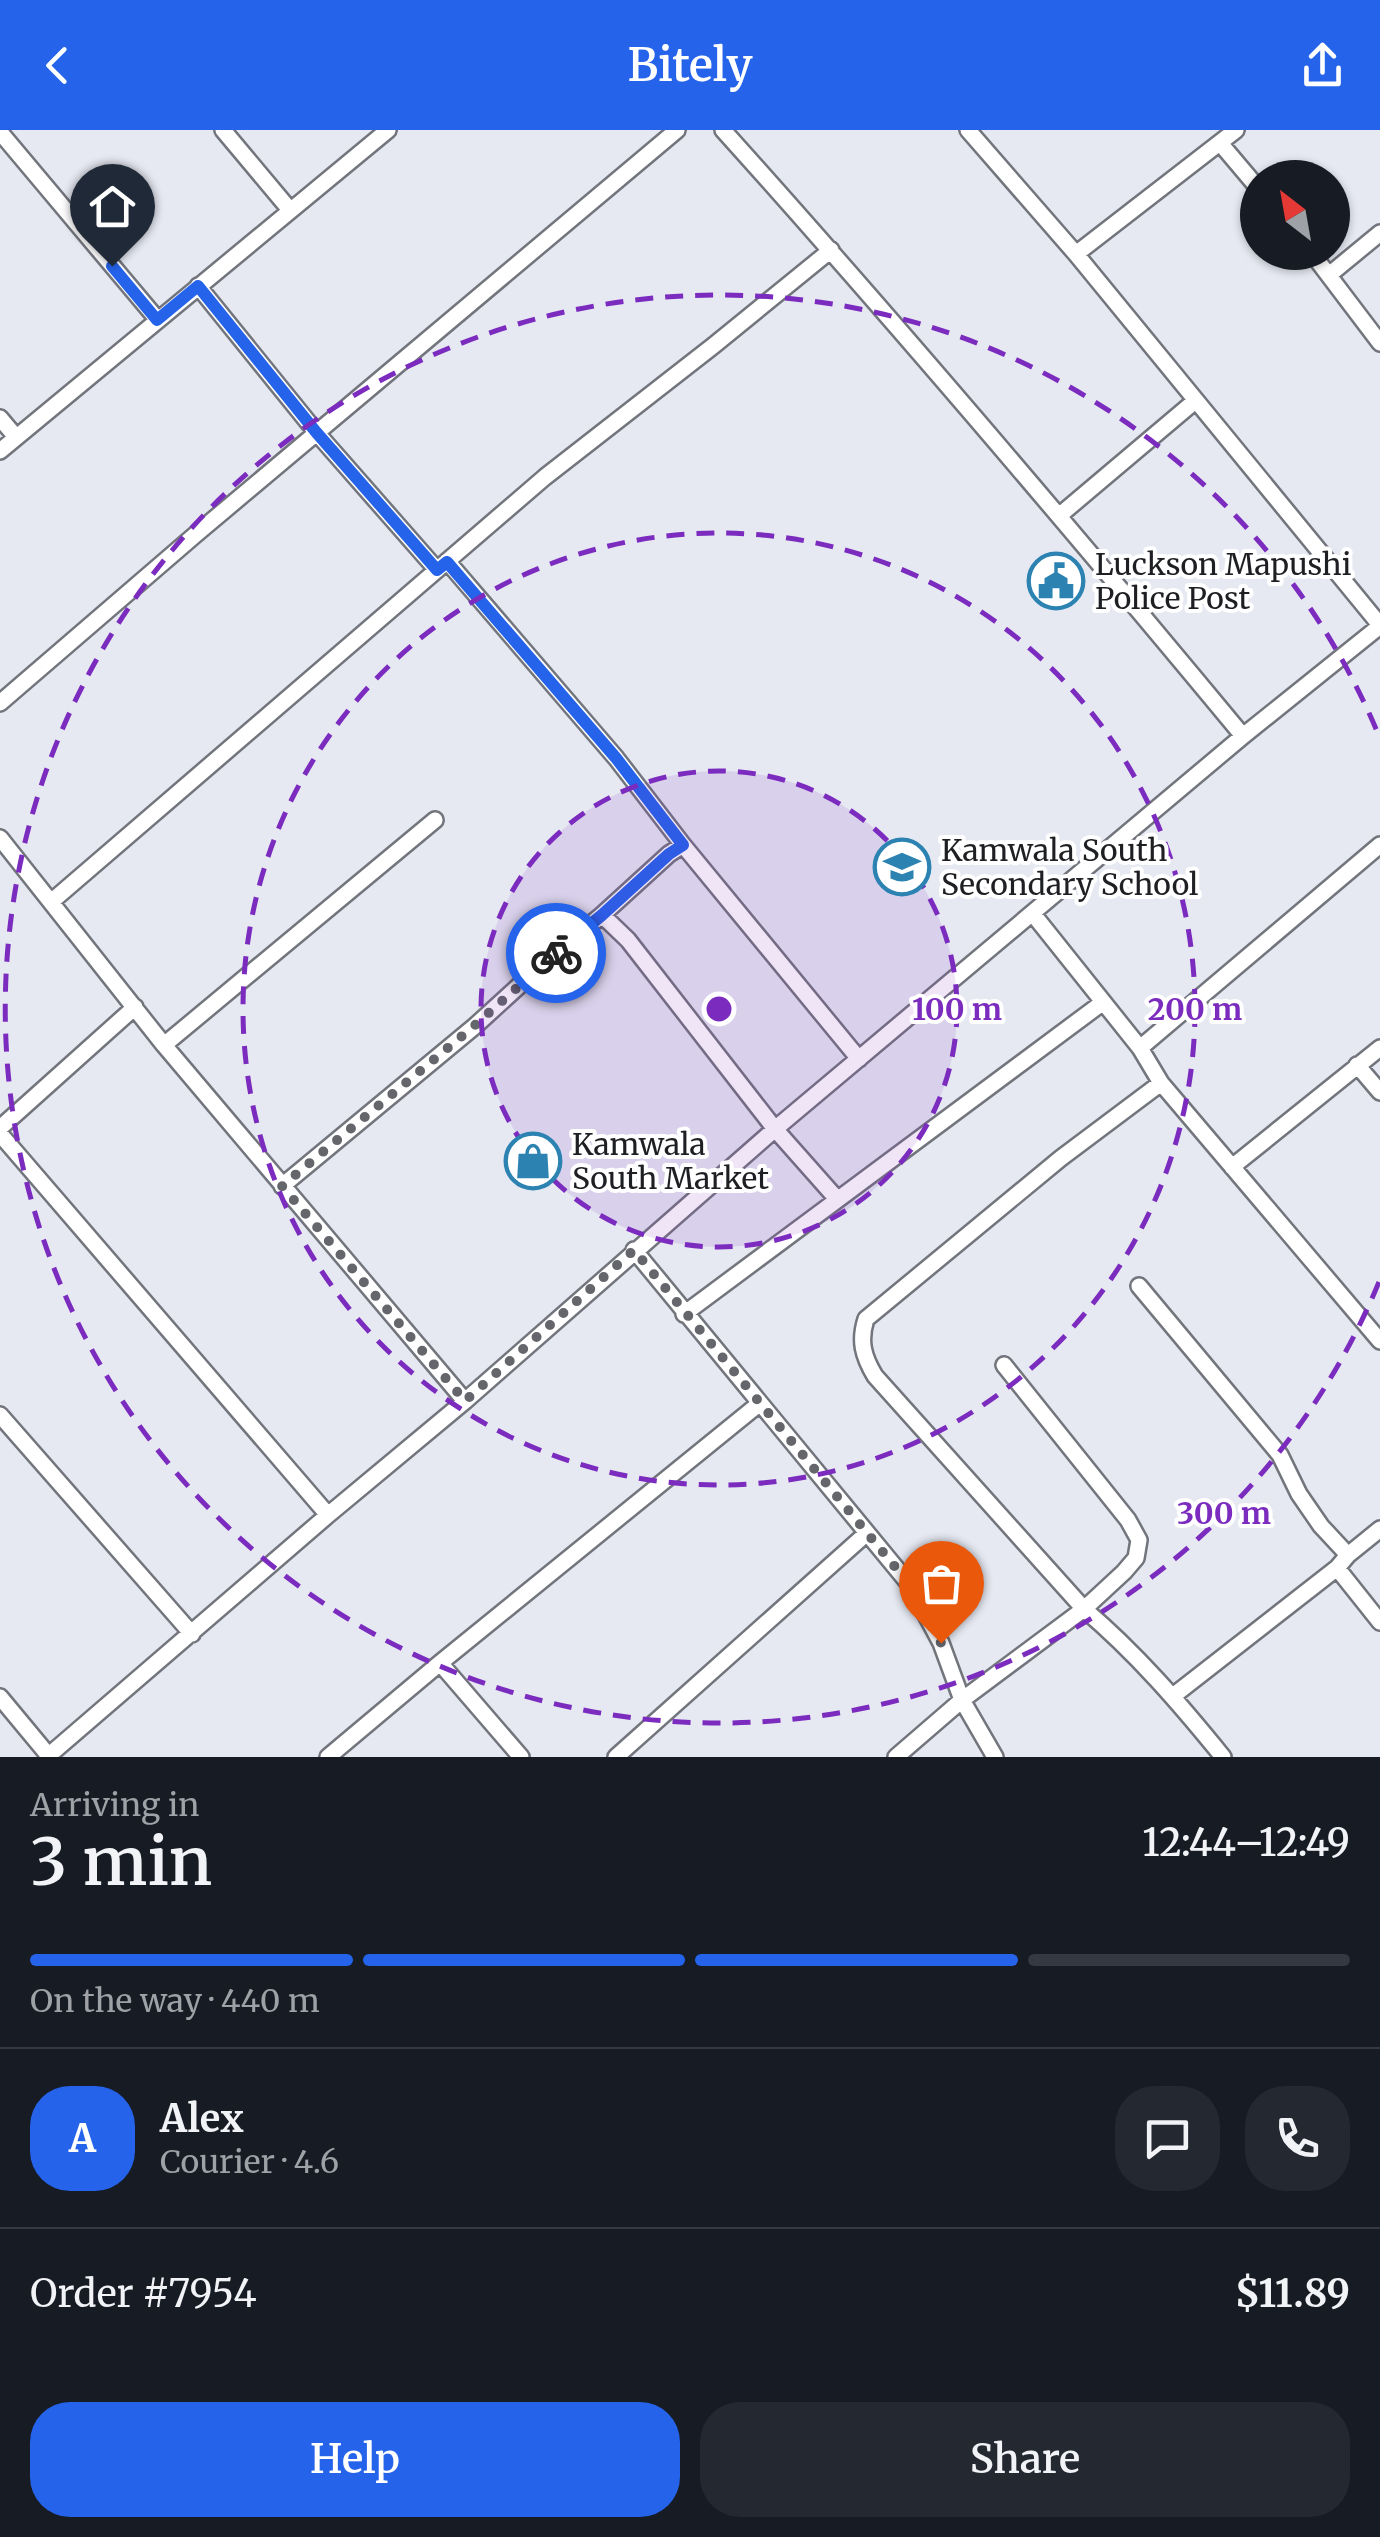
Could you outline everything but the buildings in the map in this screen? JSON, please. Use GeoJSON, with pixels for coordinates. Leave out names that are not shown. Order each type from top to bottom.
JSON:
{"type":"FeatureCollection","features":[{"type":"Feature","properties":{"kind":"street"},"geometry":{"type":"LineString","coordinates":[[223,130],[290,210]]}},
{"type":"Feature","properties":{"kind":"street"},"geometry":{"type":"LineString","coordinates":[[0,452],[388,130]]}},
{"type":"Feature","properties":{"kind":"street"},"geometry":{"type":"LineString","coordinates":[[0,703],[677,130]]}},
{"type":"Feature","properties":{"kind":"street"},"geometry":{"type":"LineString","coordinates":[[723,130],[1060,515],[1243,736]]}},
{"type":"Feature","properties":{"kind":"street"},"geometry":{"type":"LineString","coordinates":[[0,1698],[48,1756],[465,1401],[775,1129],[1243,736],[1380,626],[1076,254],[968,130]]}},
{"type":"Feature","properties":{"kind":"street"},"geometry":{"type":"LineString","coordinates":[[1076,254],[1236,130]]}},
{"type":"Feature","properties":{"kind":"street"},"geometry":{"type":"LineString","coordinates":[[0,132],[157,320]]}},
{"type":"Feature","properties":{"kind":"street"},"geometry":{"type":"LineString","coordinates":[[1220,144],[1240,167]]}},
{"type":"Feature","properties":{"kind":"street"},"geometry":{"type":"LineString","coordinates":[[1329,275],[1380,233]]}},
{"type":"Feature","properties":{"kind":"street"},"geometry":{"type":"LineString","coordinates":[[51,902],[545,477],[831,250]]}},
{"type":"Feature","properties":{"kind":"street"},"geometry":{"type":"LineString","coordinates":[[1325,270],[1380,343]]}},
{"type":"Feature","properties":{"kind":"street"},"geometry":{"type":"LineString","coordinates":[[198,286],[316,432],[616,758],[859,1059]]}},
{"type":"Feature","properties":{"kind":"street"},"geometry":{"type":"LineString","coordinates":[[1060,515],[1195,401]]}},
{"type":"Feature","properties":{"kind":"street"},"geometry":{"type":"LineString","coordinates":[[0,418],[16,438]]}},
{"type":"Feature","properties":{"kind":"street"},"geometry":{"type":"LineString","coordinates":[[164,1045],[435,820]]}},
{"type":"Feature","properties":{"kind":"street"},"geometry":{"type":"LineString","coordinates":[[0,838],[164,1045],[465,1401]]}},
{"type":"Feature","properties":{"kind":"street"},"geometry":{"type":"LineString","coordinates":[[282,1186],[683,845]]}},
{"type":"Feature","properties":{"kind":"street"},"geometry":{"type":"LineString","coordinates":[[1140,1048],[1380,845]]}},
{"type":"Feature","properties":{"kind":"street"},"geometry":{"type":"LineString","coordinates":[[1033,914],[1140,1048],[1161,1083],[1380,1341]]}},
{"type":"Feature","properties":{"kind":"street"},"geometry":{"type":"LineString","coordinates":[[602,915],[628,940],[775,1129],[838,1199]]}},
{"type":"Feature","properties":{"kind":"street"},"geometry":{"type":"LineString","coordinates":[[684,1314],[1102,1003]]}},
{"type":"Feature","properties":{"kind":"street"},"geometry":{"type":"LineString","coordinates":[[135,1008],[0,1131],[328,1515]]}},
{"type":"Feature","properties":{"kind":"street"},"geometry":{"type":"LineString","coordinates":[[1232,1167],[1380,1048]]}},
{"type":"Feature","properties":{"kind":"street"},"geometry":{"type":"LineString","coordinates":[[1357,1065],[1380,1092]]}},
{"type":"Feature","properties":{"kind":"street"},"geometry":{"type":"LineString","coordinates":[[1161,1083],[1061,1158],[866,1319],[863,1356],[875,1376],[1084,1609],[1173,1696],[1223,1757]]}},
{"type":"Feature","properties":{"kind":"street"},"geometry":{"type":"LineString","coordinates":[[634,1250],[910,1585],[941,1643],[962,1700],[995,1757]]}},
{"type":"Feature","properties":{"kind":"street"},"geometry":{"type":"LineString","coordinates":[[1139,1286],[1280,1455],[1310,1510],[1348,1554]]}},
{"type":"Feature","properties":{"kind":"street"},"geometry":{"type":"LineString","coordinates":[[896,1757],[962,1700],[1084,1609],[1136,1558],[1139,1540],[1128,1520],[1004,1364]]}},
{"type":"Feature","properties":{"kind":"street"},"geometry":{"type":"LineString","coordinates":[[328,1757],[760,1403]]}},
{"type":"Feature","properties":{"kind":"street"},"geometry":{"type":"LineString","coordinates":[[0,1415],[192,1634]]}},
{"type":"Feature","properties":{"kind":"street"},"geometry":{"type":"LineString","coordinates":[[1173,1696],[1337,1568],[1380,1528]]}},
{"type":"Feature","properties":{"kind":"street"},"geometry":{"type":"LineString","coordinates":[[616,1757],[867,1533]]}},
{"type":"Feature","properties":{"kind":"street"},"geometry":{"type":"LineString","coordinates":[[1337,1568],[1380,1622]]}},
{"type":"Feature","properties":{"kind":"street"},"geometry":{"type":"LineString","coordinates":[[440,1663],[522,1757]]}},
{"type":"Feature","properties":{"kind":"way so far"},"geometry":{"type":"LineString","coordinates":[[556,953],[282,1186],[465,1401],[634,1250],[910,1585],[941,1643]]}},
{"type":"Feature","properties":{"kind":"place","name":"Luckson Mapushi Police Post"},"geometry":{"type":"Point","coordinates":[1056,581]}},
{"type":"Feature","properties":{"kind":"place","name":"Kamwala South Secondary School"},"geometry":{"type":"Point","coordinates":[902,867]}},
{"type":"Feature","properties":{"kind":"place","name":"Kamwala South Market"},"geometry":{"type":"Point","coordinates":[533,1161]}},
{"type":"Feature","properties":{"kind":"route"},"geometry":{"type":"LineString","coordinates":[[112,266],[157,320],[198,286],[316,432],[437,570],[447,562],[616,758],[683,845],[556,953]]}}]}
